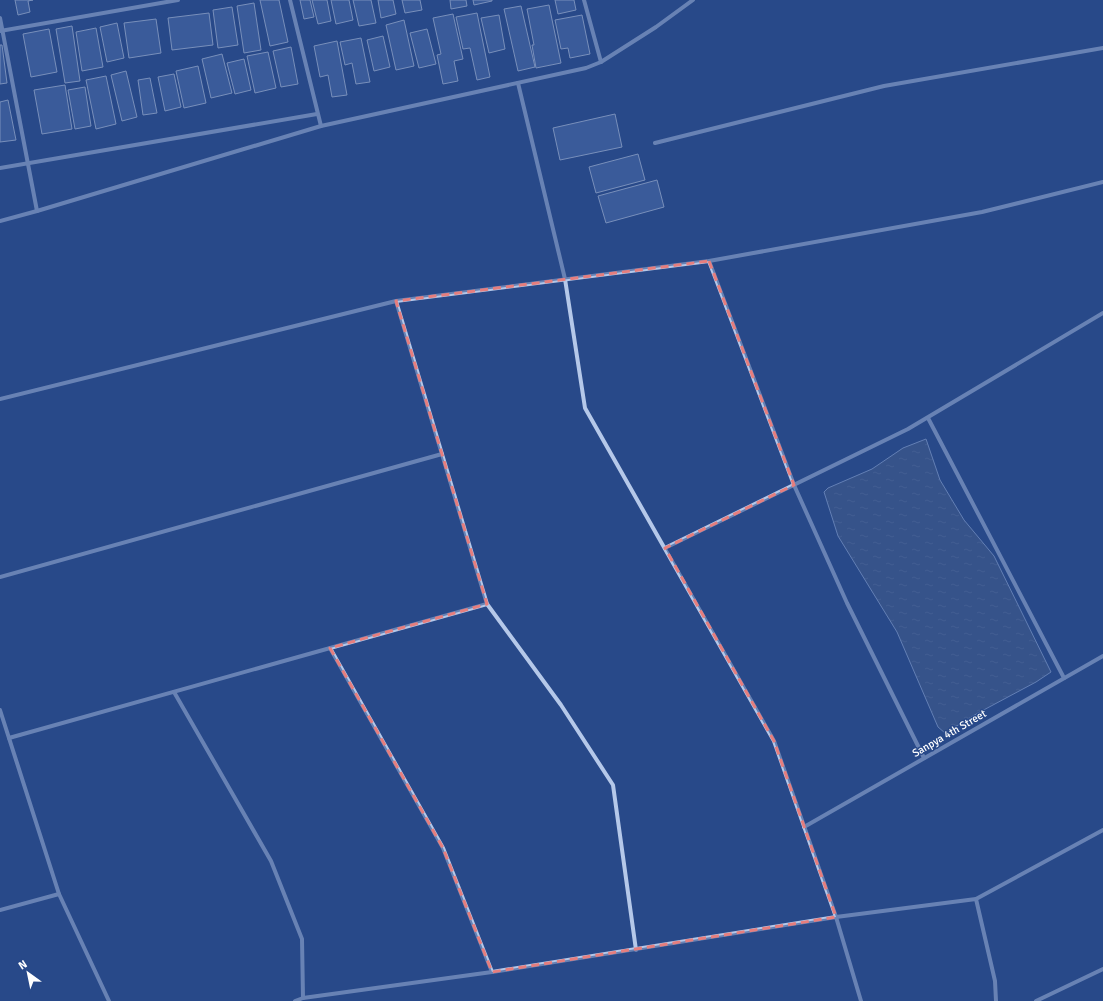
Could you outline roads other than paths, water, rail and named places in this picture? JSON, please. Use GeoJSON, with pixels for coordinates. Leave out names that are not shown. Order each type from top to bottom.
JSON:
{"type":"FeatureCollection","features":[{"type":"Feature","properties":{"kind":"street"},"geometry":{"type":"LineString","coordinates":[[2,30],[178,0]]}},
{"type":"Feature","properties":{"kind":"street"},"geometry":{"type":"LineString","coordinates":[[290,0],[321,126]]}},
{"type":"Feature","properties":{"kind":"street"},"geometry":{"type":"LineString","coordinates":[[584,0],[601,62]]}},
{"type":"Feature","properties":{"kind":"street"},"geometry":{"type":"LineString","coordinates":[[0,221],[321,126],[586,68],[601,62],[656,27],[694,0]]}},
{"type":"Feature","properties":{"kind":"street"},"geometry":{"type":"LineString","coordinates":[[0,18],[37,211]]}},
{"type":"Feature","properties":{"kind":"street"},"geometry":{"type":"LineString","coordinates":[[655,143],[884,86],[1103,48]]}},
{"type":"Feature","properties":{"kind":"street"},"geometry":{"type":"LineString","coordinates":[[518,82],[565,279],[585,408],[774,741],[836,917],[861,1001]]}},
{"type":"Feature","properties":{"kind":"street"},"geometry":{"type":"LineString","coordinates":[[0,168],[317,114]]}},
{"type":"Feature","properties":{"kind":"street"},"geometry":{"type":"LineString","coordinates":[[0,399],[396,301],[709,260],[982,212],[1103,182]]}},
{"type":"Feature","properties":{"kind":"street"},"geometry":{"type":"LineString","coordinates":[[709,260],[794,485],[848,603],[924,758]]}},
{"type":"Feature","properties":{"kind":"street"},"geometry":{"type":"LineString","coordinates":[[396,301],[487,604],[562,705],[613,785],[636,950]]}},
{"type":"Feature","properties":{"kind":"street"},"geometry":{"type":"LineString","coordinates":[[665,548],[928,418],[1103,313]]}},
{"type":"Feature","properties":{"kind":"street"},"geometry":{"type":"LineString","coordinates":[[928,418],[1064,678]]}},
{"type":"Feature","properties":{"kind":"street"},"geometry":{"type":"LineString","coordinates":[[0,577],[442,454]]}},
{"type":"Feature","properties":{"kind":"street"},"geometry":{"type":"LineString","coordinates":[[9,738],[487,604]]}},
{"type":"Feature","properties":{"kind":"street"},"geometry":{"type":"LineString","coordinates":[[330,648],[443,848],[492,972]]}},
{"type":"Feature","properties":{"kind":"street","name":"Sanpya 4th Street"},"geometry":{"type":"LineString","coordinates":[[804,826],[1103,656]]}},
{"type":"Feature","properties":{"kind":"street"},"geometry":{"type":"LineString","coordinates":[[174,692],[271,861],[302,939],[303,998]]}},
{"type":"Feature","properties":{"kind":"street"},"geometry":{"type":"LineString","coordinates":[[0,710],[59,894],[108,1001]]}},
{"type":"Feature","properties":{"kind":"street"},"geometry":{"type":"LineString","coordinates":[[295,1001],[303,998],[492,972],[636,950],[836,917],[976,899],[1103,830]]}},
{"type":"Feature","properties":{"kind":"street"},"geometry":{"type":"LineString","coordinates":[[0,910],[59,894]]}},
{"type":"Feature","properties":{"kind":"street"},"geometry":{"type":"LineString","coordinates":[[976,899],[995,981],[996,1001]]}},
{"type":"Feature","properties":{"kind":"street"},"geometry":{"type":"LineString","coordinates":[[1036,1001],[1103,969]]}},
{"type":"Feature","properties":{"kind":"water"},"geometry":{"type":"Polygon","coordinates":[[[926,439],[940,480],[964,520],[994,556],[1051,672],[945,733],[938,727],[897,632],[838,536],[824,492],[828,488],[872,469],[903,448],[926,439]]]}}]}
